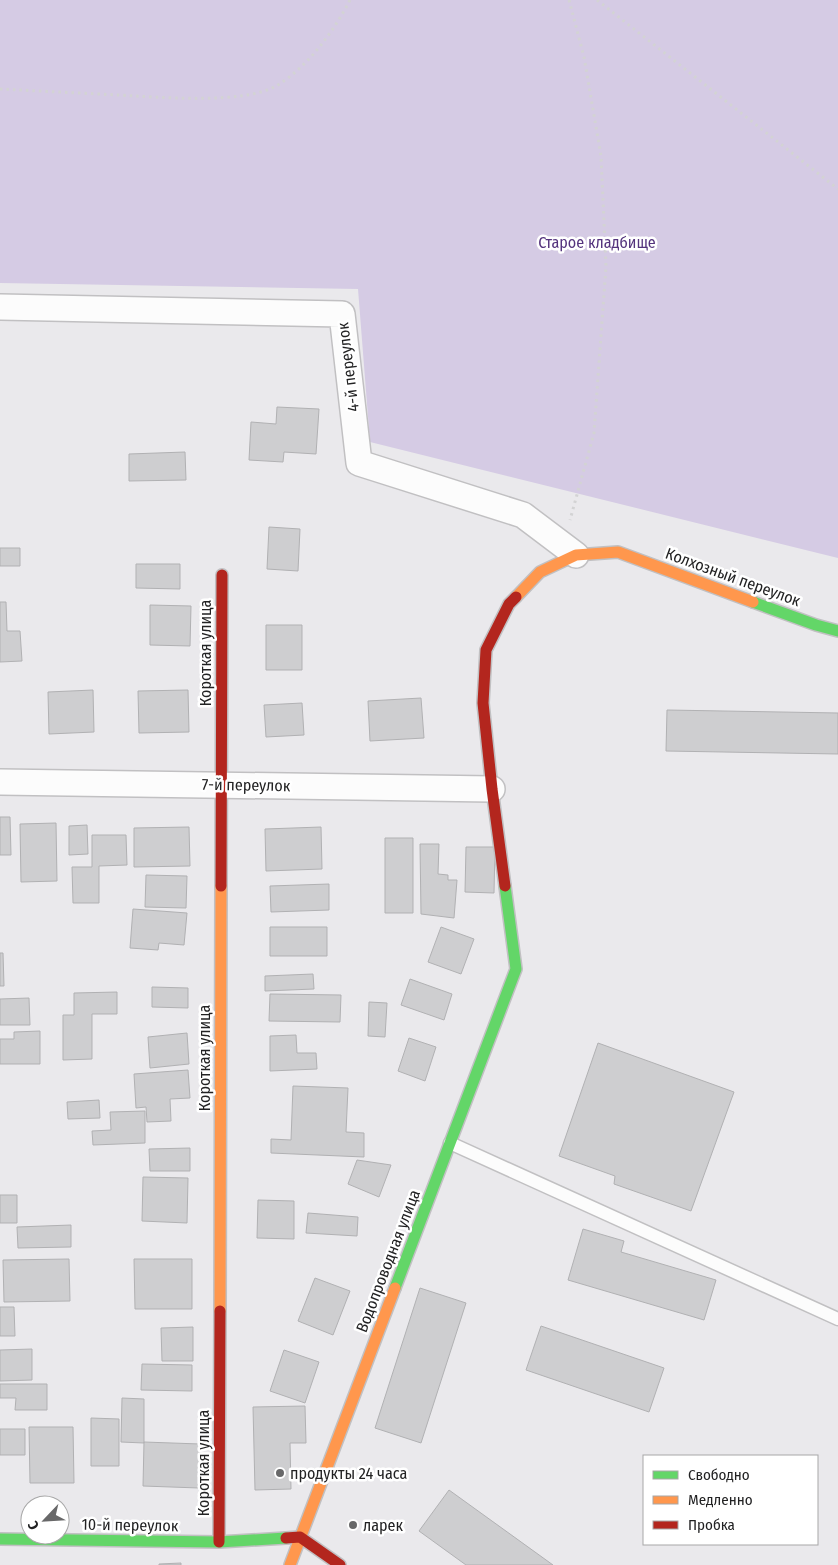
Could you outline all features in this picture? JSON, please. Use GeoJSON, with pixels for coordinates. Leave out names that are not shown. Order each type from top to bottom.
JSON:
{"type":"FeatureCollection","features":[{"type":"Feature","properties":{"kind":"street","name":"4-й переулок"},"geometry":{"type":"LineString","coordinates":[[0,307],[342,314],[359,463],[523,515],[570,550]]}},
{"type":"Feature","properties":{"kind":"street","name":"Колхозный переулок"},"geometry":{"type":"LineString","coordinates":[[570,550],[618,552],[816,625],[838,631]]}},
{"type":"Feature","properties":{"kind":"street"},"geometry":{"type":"LineString","coordinates":[[492,789],[483,702],[486,650],[509,604],[540,572],[570,550]]}},
{"type":"Feature","properties":{"kind":"street","name":"Короткая улица"},"geometry":{"type":"LineString","coordinates":[[219,1542],[222,574]]}},
{"type":"Feature","properties":{"kind":"street","name":"7-й переулок"},"geometry":{"type":"LineString","coordinates":[[0,782],[492,789]]}},
{"type":"Feature","properties":{"kind":"street","name":"Водопроводная улица"},"geometry":{"type":"LineString","coordinates":[[290,1565],[516,969],[492,789]]}},
{"type":"Feature","properties":{"kind":"street"},"geometry":{"type":"LineString","coordinates":[[300,1537],[340,1565]]}},
{"type":"Feature","properties":{"kind":"street","name":"10-й переулок"},"geometry":{"type":"LineString","coordinates":[[0,1539],[219,1542],[300,1537]]}},
{"type":"Feature","properties":{"kind":"lane"},"geometry":{"type":"LineString","coordinates":[[450,1143],[838,1319]]}},
{"type":"Feature","properties":{"kind":"path"},"geometry":{"type":"LineString","coordinates":[[0,89],[179,98],[246,96],[275,86],[300,68],[339,22],[350,0]]}},
{"type":"Feature","properties":{"kind":"path"},"geometry":{"type":"LineString","coordinates":[[569,0],[584,57],[601,156],[606,266],[594,433],[570,550]]}},
{"type":"Feature","properties":{"kind":"path"},"geometry":{"type":"LineString","coordinates":[[597,0],[838,189]]}},
{"type":"Feature","properties":{"kind":"green space","name":"Старое кладбище"},"geometry":{"type":"Polygon","coordinates":[[[0,0],[838,0],[838,558],[370,442],[358,289],[0,283],[0,0]]]}},
{"type":"Feature","properties":{"kind":"building"},"geometry":{"type":"Polygon","coordinates":[[[277,407],[319,409],[316,454],[284,452],[283,462],[249,460],[251,422],[276,424],[277,407]]]}},
{"type":"Feature","properties":{"kind":"building"},"geometry":{"type":"Polygon","coordinates":[[[185,452],[186,480],[129,481],[129,454],[185,452]]]}},
{"type":"Feature","properties":{"kind":"building"},"geometry":{"type":"Polygon","coordinates":[[[269,527],[300,529],[298,571],[267,569],[269,527]]]}},
{"type":"Feature","properties":{"kind":"building"},"geometry":{"type":"Polygon","coordinates":[[[0,548],[20,548],[20,566],[0,566],[0,548]]]}},
{"type":"Feature","properties":{"kind":"building"},"geometry":{"type":"Polygon","coordinates":[[[136,564],[180,564],[180,589],[136,588],[136,564]]]}},
{"type":"Feature","properties":{"kind":"building"},"geometry":{"type":"Polygon","coordinates":[[[0,602],[6,602],[7,631],[20,631],[22,661],[0,662],[0,602]]]}},
{"type":"Feature","properties":{"kind":"building"},"geometry":{"type":"Polygon","coordinates":[[[150,605],[191,606],[190,646],[150,645],[150,605]]]}},
{"type":"Feature","properties":{"kind":"building"},"geometry":{"type":"Polygon","coordinates":[[[266,625],[302,625],[302,670],[266,670],[266,625]]]}},
{"type":"Feature","properties":{"kind":"building"},"geometry":{"type":"Polygon","coordinates":[[[93,690],[94,732],[49,734],[48,692],[93,690]]]}},
{"type":"Feature","properties":{"kind":"building"},"geometry":{"type":"Polygon","coordinates":[[[188,690],[189,732],[139,733],[138,691],[188,690]]]}},
{"type":"Feature","properties":{"kind":"building"},"geometry":{"type":"Polygon","coordinates":[[[421,698],[424,738],[370,741],[368,701],[421,698]]]}},
{"type":"Feature","properties":{"kind":"building"},"geometry":{"type":"Polygon","coordinates":[[[302,703],[304,735],[266,737],[264,705],[302,703]]]}},
{"type":"Feature","properties":{"kind":"building"},"geometry":{"type":"Polygon","coordinates":[[[667,710],[838,713],[838,754],[666,751],[667,710]]]}},
{"type":"Feature","properties":{"kind":"building"},"geometry":{"type":"Polygon","coordinates":[[[0,817],[10,817],[11,855],[0,855],[0,817]]]}},
{"type":"Feature","properties":{"kind":"building"},"geometry":{"type":"Polygon","coordinates":[[[56,823],[57,881],[21,882],[20,824],[56,823]]]}},
{"type":"Feature","properties":{"kind":"building"},"geometry":{"type":"Polygon","coordinates":[[[87,825],[88,854],[69,855],[69,826],[87,825]]]}},
{"type":"Feature","properties":{"kind":"building"},"geometry":{"type":"Polygon","coordinates":[[[189,827],[190,866],[134,867],[134,828],[189,827]]]}},
{"type":"Feature","properties":{"kind":"building"},"geometry":{"type":"Polygon","coordinates":[[[321,827],[322,869],[266,871],[265,829],[321,827]]]}},
{"type":"Feature","properties":{"kind":"building"},"geometry":{"type":"Polygon","coordinates":[[[92,835],[126,835],[127,865],[99,866],[99,903],[73,903],[72,867],[92,867],[92,835]]]}},
{"type":"Feature","properties":{"kind":"building"},"geometry":{"type":"Polygon","coordinates":[[[385,838],[413,838],[413,913],[385,913],[385,838]]]}},
{"type":"Feature","properties":{"kind":"building"},"geometry":{"type":"Polygon","coordinates":[[[420,844],[439,844],[438,874],[448,875],[448,880],[457,880],[454,918],[421,914],[420,844]]]}},
{"type":"Feature","properties":{"kind":"building"},"geometry":{"type":"Polygon","coordinates":[[[466,847],[495,847],[494,893],[465,892],[466,847]]]}},
{"type":"Feature","properties":{"kind":"building"},"geometry":{"type":"Polygon","coordinates":[[[146,875],[187,876],[186,908],[145,907],[146,875]]]}},
{"type":"Feature","properties":{"kind":"building"},"geometry":{"type":"Polygon","coordinates":[[[329,884],[329,910],[271,912],[270,886],[329,884]]]}},
{"type":"Feature","properties":{"kind":"building"},"geometry":{"type":"Polygon","coordinates":[[[133,909],[187,913],[184,945],[159,943],[158,950],[130,948],[133,909]]]}},
{"type":"Feature","properties":{"kind":"building"},"geometry":{"type":"Polygon","coordinates":[[[270,927],[327,927],[327,956],[270,956],[270,927]]]}},
{"type":"Feature","properties":{"kind":"building"},"geometry":{"type":"Polygon","coordinates":[[[441,927],[474,939],[461,974],[428,962],[441,927]]]}},
{"type":"Feature","properties":{"kind":"building"},"geometry":{"type":"Polygon","coordinates":[[[0,953],[3,953],[4,986],[0,986],[0,953]]]}},
{"type":"Feature","properties":{"kind":"building"},"geometry":{"type":"Polygon","coordinates":[[[313,974],[314,989],[265,991],[265,976],[313,974]]]}},
{"type":"Feature","properties":{"kind":"building"},"geometry":{"type":"Polygon","coordinates":[[[410,979],[452,994],[444,1020],[401,1005],[410,979]]]}},
{"type":"Feature","properties":{"kind":"building"},"geometry":{"type":"Polygon","coordinates":[[[152,987],[188,988],[188,1008],[152,1007],[152,987]]]}},
{"type":"Feature","properties":{"kind":"building"},"geometry":{"type":"Polygon","coordinates":[[[117,992],[117,1014],[92,1014],[92,1059],[63,1060],[63,1015],[74,1015],[74,993],[117,992]]]}},
{"type":"Feature","properties":{"kind":"building"},"geometry":{"type":"Polygon","coordinates":[[[270,994],[341,995],[340,1022],[269,1021],[270,994]]]}},
{"type":"Feature","properties":{"kind":"building"},"geometry":{"type":"Polygon","coordinates":[[[29,998],[30,1025],[0,1025],[0,999],[29,998]]]}},
{"type":"Feature","properties":{"kind":"building"},"geometry":{"type":"Polygon","coordinates":[[[369,1002],[387,1003],[385,1037],[368,1036],[369,1002]]]}},
{"type":"Feature","properties":{"kind":"building"},"geometry":{"type":"Polygon","coordinates":[[[40,1031],[40,1064],[0,1064],[0,1039],[14,1039],[14,1032],[40,1031]]]}},
{"type":"Feature","properties":{"kind":"building"},"geometry":{"type":"Polygon","coordinates":[[[187,1033],[189,1064],[150,1068],[148,1037],[187,1033]]]}},
{"type":"Feature","properties":{"kind":"building"},"geometry":{"type":"Polygon","coordinates":[[[296,1035],[297,1053],[316,1053],[317,1069],[270,1071],[270,1036],[296,1035]]]}},
{"type":"Feature","properties":{"kind":"building"},"geometry":{"type":"Polygon","coordinates":[[[409,1038],[436,1047],[425,1081],[398,1071],[409,1038]]]}},
{"type":"Feature","properties":{"kind":"building"},"geometry":{"type":"Polygon","coordinates":[[[598,1043],[734,1092],[691,1211],[614,1184],[615,1176],[559,1156],[598,1043]]]}},
{"type":"Feature","properties":{"kind":"building"},"geometry":{"type":"Polygon","coordinates":[[[188,1070],[190,1098],[170,1099],[171,1121],[147,1122],[146,1107],[136,1108],[134,1074],[188,1070]]]}},
{"type":"Feature","properties":{"kind":"building"},"geometry":{"type":"Polygon","coordinates":[[[293,1086],[348,1088],[346,1132],[364,1133],[364,1157],[271,1153],[271,1139],[291,1140],[293,1086]]]}},
{"type":"Feature","properties":{"kind":"building"},"geometry":{"type":"Polygon","coordinates":[[[99,1100],[100,1118],[68,1119],[67,1102],[99,1100]]]}},
{"type":"Feature","properties":{"kind":"building"},"geometry":{"type":"Polygon","coordinates":[[[145,1111],[145,1143],[93,1145],[92,1131],[111,1130],[110,1112],[145,1111]]]}},
{"type":"Feature","properties":{"kind":"building"},"geometry":{"type":"Polygon","coordinates":[[[190,1148],[190,1171],[150,1171],[149,1149],[190,1148]]]}},
{"type":"Feature","properties":{"kind":"building"},"geometry":{"type":"Polygon","coordinates":[[[357,1160],[391,1165],[379,1197],[348,1184],[357,1160]]]}},
{"type":"Feature","properties":{"kind":"building"},"geometry":{"type":"Polygon","coordinates":[[[143,1177],[188,1178],[187,1223],[142,1221],[143,1177]]]}},
{"type":"Feature","properties":{"kind":"building"},"geometry":{"type":"Polygon","coordinates":[[[0,1195],[17,1195],[17,1223],[0,1223],[0,1195]]]}},
{"type":"Feature","properties":{"kind":"building"},"geometry":{"type":"Polygon","coordinates":[[[258,1200],[294,1201],[294,1239],[257,1238],[258,1200]]]}},
{"type":"Feature","properties":{"kind":"building"},"geometry":{"type":"Polygon","coordinates":[[[308,1213],[358,1217],[357,1236],[306,1233],[308,1213]]]}},
{"type":"Feature","properties":{"kind":"building"},"geometry":{"type":"Polygon","coordinates":[[[71,1225],[71,1247],[18,1248],[17,1227],[71,1225]]]}},
{"type":"Feature","properties":{"kind":"building"},"geometry":{"type":"Polygon","coordinates":[[[583,1229],[624,1241],[621,1252],[716,1280],[704,1320],[568,1280],[583,1229]]]}},
{"type":"Feature","properties":{"kind":"building"},"geometry":{"type":"Polygon","coordinates":[[[69,1259],[70,1301],[4,1302],[3,1260],[69,1259]]]}},
{"type":"Feature","properties":{"kind":"building"},"geometry":{"type":"Polygon","coordinates":[[[134,1259],[192,1259],[192,1309],[135,1309],[134,1259]]]}},
{"type":"Feature","properties":{"kind":"building"},"geometry":{"type":"Polygon","coordinates":[[[315,1278],[350,1291],[333,1335],[298,1321],[315,1278]]]}},
{"type":"Feature","properties":{"kind":"building"},"geometry":{"type":"Polygon","coordinates":[[[420,1288],[466,1303],[421,1443],[375,1428],[420,1288]]]}},
{"type":"Feature","properties":{"kind":"building"},"geometry":{"type":"Polygon","coordinates":[[[0,1307],[14,1307],[15,1336],[0,1336],[0,1307]]]}},
{"type":"Feature","properties":{"kind":"building"},"geometry":{"type":"Polygon","coordinates":[[[541,1326],[664,1368],[649,1412],[526,1370],[541,1326]]]}},
{"type":"Feature","properties":{"kind":"building"},"geometry":{"type":"Polygon","coordinates":[[[193,1327],[193,1361],[162,1361],[161,1328],[193,1327]]]}},
{"type":"Feature","properties":{"kind":"building"},"geometry":{"type":"Polygon","coordinates":[[[32,1349],[32,1380],[0,1381],[0,1350],[32,1349]]]}},
{"type":"Feature","properties":{"kind":"building"},"geometry":{"type":"Polygon","coordinates":[[[284,1350],[319,1362],[305,1403],[270,1391],[284,1350]]]}},
{"type":"Feature","properties":{"kind":"building"},"geometry":{"type":"Polygon","coordinates":[[[142,1364],[192,1365],[192,1391],[141,1390],[142,1364]]]}},
{"type":"Feature","properties":{"kind":"building"},"geometry":{"type":"Polygon","coordinates":[[[0,1384],[47,1384],[47,1410],[15,1410],[16,1398],[0,1398],[0,1384]]]}},
{"type":"Feature","properties":{"kind":"building"},"geometry":{"type":"Polygon","coordinates":[[[122,1398],[144,1399],[144,1443],[121,1442],[122,1398]]]}},
{"type":"Feature","properties":{"kind":"building"},"geometry":{"type":"Polygon","coordinates":[[[305,1406],[306,1443],[290,1443],[291,1489],[255,1490],[253,1407],[305,1406]]]}},
{"type":"Feature","properties":{"kind":"building"},"geometry":{"type":"Polygon","coordinates":[[[91,1418],[119,1419],[119,1466],[91,1466],[91,1418]]]}},
{"type":"Feature","properties":{"kind":"building"},"geometry":{"type":"Polygon","coordinates":[[[29,1427],[73,1427],[74,1483],[30,1483],[29,1427]]]}},
{"type":"Feature","properties":{"kind":"building"},"geometry":{"type":"Polygon","coordinates":[[[0,1429],[25,1429],[25,1455],[0,1455],[0,1429]]]}},
{"type":"Feature","properties":{"kind":"building"},"geometry":{"type":"Polygon","coordinates":[[[144,1442],[200,1444],[199,1488],[143,1486],[144,1442]]]}},
{"type":"Feature","properties":{"kind":"building"},"geometry":{"type":"Polygon","coordinates":[[[449,1490],[553,1565],[466,1565],[419,1531],[449,1490]]]}},
{"type":"Feature","properties":{"kind":"building"},"geometry":{"type":"Polygon","coordinates":[[[181,1563],[181,1565],[159,1565],[159,1564],[181,1563]]]}},
{"type":"Feature","properties":{"kind":"traffic: fast"},"geometry":{"type":"LineString","coordinates":[[753,602],[838,631]]}},
{"type":"Feature","properties":{"kind":"traffic: fast"},"geometry":{"type":"LineString","coordinates":[[395,1288],[516,969],[505,886]]}},
{"type":"Feature","properties":{"kind":"traffic: fast"},"geometry":{"type":"LineString","coordinates":[[0,1539],[219,1542],[286,1538]]}},
{"type":"Feature","properties":{"kind":"traffic: slow"},"geometry":{"type":"LineString","coordinates":[[516,597],[540,572],[576,555],[618,552],[753,602]]}},
{"type":"Feature","properties":{"kind":"traffic: slow"},"geometry":{"type":"LineString","coordinates":[[220,1311],[221,886]]}},
{"type":"Feature","properties":{"kind":"traffic: slow"},"geometry":{"type":"LineString","coordinates":[[290,1565],[395,1288]]}},
{"type":"Feature","properties":{"kind":"traffic: jam"},"geometry":{"type":"LineString","coordinates":[[221,886],[222,575]]}},
{"type":"Feature","properties":{"kind":"traffic: jam"},"geometry":{"type":"LineString","coordinates":[[505,886],[483,703],[486,650],[509,604],[516,597]]}},
{"type":"Feature","properties":{"kind":"traffic: jam"},"geometry":{"type":"LineString","coordinates":[[219,1542],[220,1311]]}},
{"type":"Feature","properties":{"kind":"traffic: jam"},"geometry":{"type":"LineString","coordinates":[[286,1538],[300,1537],[340,1565]]}},
{"type":"Feature","properties":{"kind":"place","name":"продукты 24 часа"},"geometry":{"type":"Point","coordinates":[280,1473]}},
{"type":"Feature","properties":{"kind":"place","name":"ларек"},"geometry":{"type":"Point","coordinates":[353,1525]}}]}
